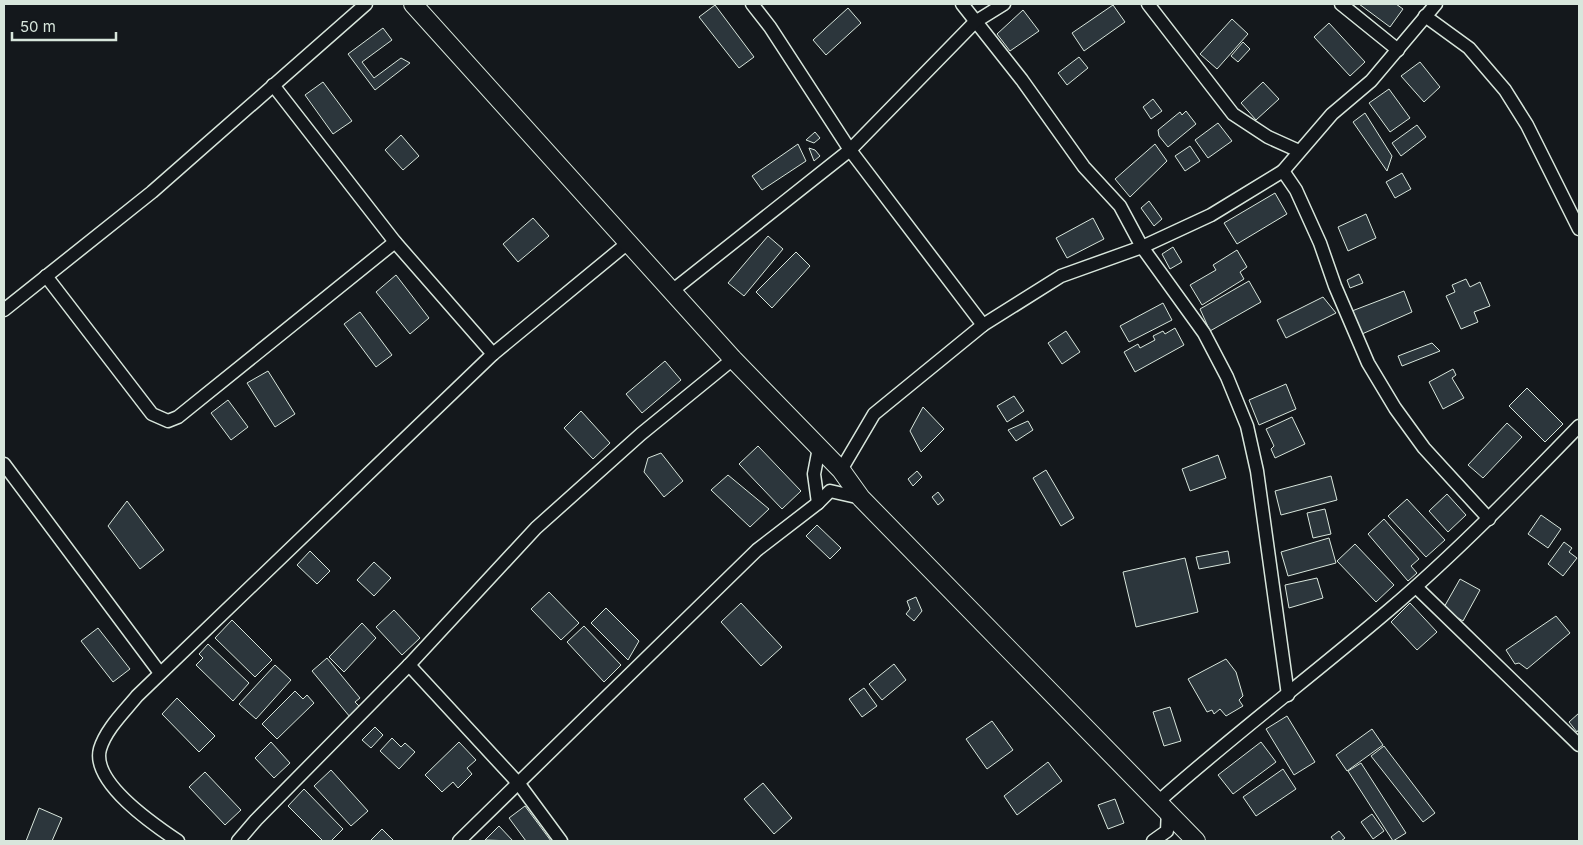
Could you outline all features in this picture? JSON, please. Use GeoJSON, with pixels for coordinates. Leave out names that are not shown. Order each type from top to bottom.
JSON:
{"type":"FeatureCollection","features":[{"type":"Feature","properties":{"kind":"main road"},"geometry":{"type":"LineString","coordinates":[[413,4],[733,359],[841,470],[861,498],[1196,841]]}},
{"type":"Feature","properties":{"kind":"street"},"geometry":{"type":"LineString","coordinates":[[4,310],[152,192],[366,4]]}},
{"type":"Feature","properties":{"kind":"street"},"geometry":{"type":"LineString","coordinates":[[752,4],[770,27],[850,150],[983,325]]}},
{"type":"Feature","properties":{"kind":"street"},"geometry":{"type":"LineString","coordinates":[[962,4],[1022,80],[1084,167],[1120,206],[1142,247],[1204,333],[1227,377],[1247,426],[1257,471],[1288,695]]}},
{"type":"Feature","properties":{"kind":"street"},"geometry":{"type":"LineString","coordinates":[[672,291],[850,150],[975,22],[1004,4]]}},
{"type":"Feature","properties":{"kind":"street"},"geometry":{"type":"LineString","coordinates":[[1148,4],[1233,114],[1268,137],[1299,151]]}},
{"type":"Feature","properties":{"kind":"street"},"geometry":{"type":"LineString","coordinates":[[1342,4],[1398,50]]}},
{"type":"Feature","properties":{"kind":"street"},"geometry":{"type":"LineString","coordinates":[[841,470],[874,414],[983,325],[1062,276],[1142,247],[1210,215],[1283,171],[1332,114],[1371,81],[1436,4]]}},
{"type":"Feature","properties":{"kind":"street"},"geometry":{"type":"LineString","coordinates":[[1426,16],[1470,48],[1505,90],[1527,125],[1579,229]]}},
{"type":"Feature","properties":{"kind":"street"},"geometry":{"type":"LineString","coordinates":[[273,86],[395,242],[493,354]]}},
{"type":"Feature","properties":{"kind":"street"},"geometry":{"type":"LineString","coordinates":[[1283,171],[1296,190],[1320,243],[1335,286],[1368,363],[1395,408],[1424,448],[1488,519]]}},
{"type":"Feature","properties":{"kind":"street"},"geometry":{"type":"LineString","coordinates":[[46,276],[152,414],[168,421],[178,417],[395,242]]}},
{"type":"Feature","properties":{"kind":"street"},"geometry":{"type":"LineString","coordinates":[[178,841],[152,824],[126,801],[108,779],[100,764],[100,751],[105,736],[137,696],[160,673],[493,354],[628,242]]}},
{"type":"Feature","properties":{"kind":"street"},"geometry":{"type":"LineString","coordinates":[[238,841],[256,820],[409,666],[536,528],[641,434],[733,359]]}},
{"type":"Feature","properties":{"kind":"street"},"geometry":{"type":"LineString","coordinates":[[1153,841],[1167,831],[1163,806],[1214,752],[1288,695],[1416,587],[1488,519],[1579,426]]}},
{"type":"Feature","properties":{"kind":"street"},"geometry":{"type":"LineString","coordinates":[[818,503],[814,474],[819,448]]}},
{"type":"Feature","properties":{"kind":"street"},"geometry":{"type":"LineString","coordinates":[[4,464],[160,673]]}},
{"type":"Feature","properties":{"kind":"street"},"geometry":{"type":"LineString","coordinates":[[459,841],[520,784],[757,550],[818,503],[830,491],[861,498]]}},
{"type":"Feature","properties":{"kind":"street"},"geometry":{"type":"LineString","coordinates":[[1416,587],[1579,745]]}},
{"type":"Feature","properties":{"kind":"street"},"geometry":{"type":"LineString","coordinates":[[409,666],[520,784],[562,841]]}},
{"type":"Feature","properties":{"kind":"building"},"geometry":{"type":"Polygon","coordinates":[[[1359,4],[1396,4],[1403,9],[1390,27],[1359,4]]]}},
{"type":"Feature","properties":{"kind":"building"},"geometry":{"type":"Polygon","coordinates":[[[715,5],[754,57],[739,68],[699,17],[715,5]]]}},
{"type":"Feature","properties":{"kind":"building"},"geometry":{"type":"Polygon","coordinates":[[[1113,5],[1125,22],[1084,51],[1072,33],[1113,5]]]}},
{"type":"Feature","properties":{"kind":"building"},"geometry":{"type":"Polygon","coordinates":[[[848,8],[861,23],[826,55],[813,40],[848,8]]]}},
{"type":"Feature","properties":{"kind":"building"},"geometry":{"type":"Polygon","coordinates":[[[1023,10],[1039,31],[1010,51],[997,34],[1023,10]]]}},
{"type":"Feature","properties":{"kind":"building"},"geometry":{"type":"Polygon","coordinates":[[[1232,19],[1248,34],[1217,69],[1200,54],[1232,19]]]}},
{"type":"Feature","properties":{"kind":"building"},"geometry":{"type":"Polygon","coordinates":[[[1329,23],[1365,62],[1350,76],[1314,37],[1329,23]]]}},
{"type":"Feature","properties":{"kind":"building"},"geometry":{"type":"Polygon","coordinates":[[[383,28],[392,40],[362,62],[374,78],[401,58],[410,63],[375,90],[348,54],[383,28]]]}},
{"type":"Feature","properties":{"kind":"building"},"geometry":{"type":"Polygon","coordinates":[[[1243,42],[1250,49],[1238,62],[1231,56],[1243,42]]]}},
{"type":"Feature","properties":{"kind":"building"},"geometry":{"type":"Polygon","coordinates":[[[1079,57],[1088,68],[1067,85],[1058,73],[1079,57]]]}},
{"type":"Feature","properties":{"kind":"building"},"geometry":{"type":"Polygon","coordinates":[[[1420,62],[1440,87],[1424,102],[1401,76],[1420,62]]]}},
{"type":"Feature","properties":{"kind":"building"},"geometry":{"type":"Polygon","coordinates":[[[323,82],[352,121],[333,134],[305,95],[323,82]]]}},
{"type":"Feature","properties":{"kind":"building"},"geometry":{"type":"Polygon","coordinates":[[[1263,82],[1279,99],[1256,120],[1241,103],[1263,82]]]}},
{"type":"Feature","properties":{"kind":"building"},"geometry":{"type":"Polygon","coordinates":[[[1389,89],[1410,118],[1390,132],[1369,103],[1389,89]]]}},
{"type":"Feature","properties":{"kind":"building"},"geometry":{"type":"Polygon","coordinates":[[[1153,99],[1162,111],[1151,119],[1143,107],[1153,99]]]}},
{"type":"Feature","properties":{"kind":"building"},"geometry":{"type":"Polygon","coordinates":[[[1186,111],[1196,124],[1168,147],[1159,136],[1158,130],[1180,112],[1182,115],[1186,111]]]}},
{"type":"Feature","properties":{"kind":"building"},"geometry":{"type":"Polygon","coordinates":[[[1365,113],[1392,156],[1387,171],[1353,122],[1365,113]]]}},
{"type":"Feature","properties":{"kind":"building"},"geometry":{"type":"Polygon","coordinates":[[[1218,123],[1232,141],[1208,158],[1195,140],[1218,123]]]}},
{"type":"Feature","properties":{"kind":"building"},"geometry":{"type":"Polygon","coordinates":[[[1417,125],[1426,137],[1401,156],[1392,143],[1417,125]]]}},
{"type":"Feature","properties":{"kind":"building"},"geometry":{"type":"Polygon","coordinates":[[[815,132],[820,138],[814,143],[806,140],[815,132]]]}},
{"type":"Feature","properties":{"kind":"building"},"geometry":{"type":"Polygon","coordinates":[[[401,135],[419,156],[403,170],[385,150],[401,135]]]}},
{"type":"Feature","properties":{"kind":"building"},"geometry":{"type":"Polygon","coordinates":[[[798,144],[806,161],[762,190],[752,176],[798,144]]]}},
{"type":"Feature","properties":{"kind":"building"},"geometry":{"type":"Polygon","coordinates":[[[1155,144],[1167,161],[1130,197],[1115,179],[1155,144]]]}},
{"type":"Feature","properties":{"kind":"building"},"geometry":{"type":"Polygon","coordinates":[[[1190,146],[1200,161],[1185,171],[1175,156],[1190,146]]]}},
{"type":"Feature","properties":{"kind":"building"},"geometry":{"type":"Polygon","coordinates":[[[809,148],[815,150],[820,156],[814,161],[809,148]]]}},
{"type":"Feature","properties":{"kind":"building"},"geometry":{"type":"Polygon","coordinates":[[[1402,173],[1411,189],[1395,198],[1386,182],[1402,173]]]}},
{"type":"Feature","properties":{"kind":"building"},"geometry":{"type":"Polygon","coordinates":[[[1275,193],[1287,214],[1237,244],[1224,223],[1275,193]]]}},
{"type":"Feature","properties":{"kind":"building"},"geometry":{"type":"Polygon","coordinates":[[[1149,201],[1162,219],[1154,226],[1141,208],[1149,201]]]}},
{"type":"Feature","properties":{"kind":"building"},"geometry":{"type":"Polygon","coordinates":[[[1366,214],[1376,238],[1348,251],[1338,227],[1366,214]]]}},
{"type":"Feature","properties":{"kind":"building"},"geometry":{"type":"Polygon","coordinates":[[[533,218],[549,236],[518,262],[503,244],[533,218]]]}},
{"type":"Feature","properties":{"kind":"building"},"geometry":{"type":"Polygon","coordinates":[[[1093,218],[1104,239],[1067,258],[1056,238],[1093,218]]]}},
{"type":"Feature","properties":{"kind":"building"},"geometry":{"type":"Polygon","coordinates":[[[768,236],[783,249],[744,296],[728,283],[768,236]]]}},
{"type":"Feature","properties":{"kind":"building"},"geometry":{"type":"Polygon","coordinates":[[[1173,247],[1182,262],[1170,269],[1162,254],[1173,247]]]}},
{"type":"Feature","properties":{"kind":"building"},"geometry":{"type":"Polygon","coordinates":[[[1237,250],[1247,267],[1240,272],[1244,279],[1202,305],[1190,285],[1216,270],[1213,265],[1237,250]]]}},
{"type":"Feature","properties":{"kind":"building"},"geometry":{"type":"Polygon","coordinates":[[[796,252],[810,266],[772,308],[756,292],[796,252]]]}},
{"type":"Feature","properties":{"kind":"building"},"geometry":{"type":"Polygon","coordinates":[[[1359,274],[1363,283],[1350,288],[1347,280],[1359,274]]]}},
{"type":"Feature","properties":{"kind":"building"},"geometry":{"type":"Polygon","coordinates":[[[396,275],[429,318],[410,334],[376,292],[396,275]]]}},
{"type":"Feature","properties":{"kind":"building"},"geometry":{"type":"Polygon","coordinates":[[[1466,279],[1470,287],[1480,282],[1490,306],[1474,312],[1478,322],[1461,329],[1446,296],[1455,292],[1452,285],[1466,279]]]}},
{"type":"Feature","properties":{"kind":"building"},"geometry":{"type":"Polygon","coordinates":[[[1249,281],[1261,302],[1210,331],[1200,309],[1249,281]]]}},
{"type":"Feature","properties":{"kind":"building"},"geometry":{"type":"Polygon","coordinates":[[[1404,291],[1412,312],[1362,334],[1352,311],[1404,291]]]}},
{"type":"Feature","properties":{"kind":"building"},"geometry":{"type":"Polygon","coordinates":[[[1323,297],[1336,313],[1286,338],[1277,320],[1323,297]]]}},
{"type":"Feature","properties":{"kind":"building"},"geometry":{"type":"Polygon","coordinates":[[[1163,303],[1172,320],[1129,342],[1120,326],[1163,303]]]}},
{"type":"Feature","properties":{"kind":"building"},"geometry":{"type":"Polygon","coordinates":[[[360,312],[392,355],[376,367],[344,324],[360,312]]]}},
{"type":"Feature","properties":{"kind":"building"},"geometry":{"type":"Polygon","coordinates":[[[1175,328],[1184,345],[1135,372],[1124,352],[1138,344],[1140,348],[1155,340],[1153,336],[1163,331],[1165,334],[1175,328]]]}},
{"type":"Feature","properties":{"kind":"building"},"geometry":{"type":"Polygon","coordinates":[[[1066,331],[1080,352],[1062,364],[1048,343],[1066,331]]]}},
{"type":"Feature","properties":{"kind":"building"},"geometry":{"type":"Polygon","coordinates":[[[1432,343],[1440,351],[1402,366],[1398,356],[1432,343]]]}},
{"type":"Feature","properties":{"kind":"building"},"geometry":{"type":"Polygon","coordinates":[[[665,361],[681,380],[642,413],[626,394],[665,361]]]}},
{"type":"Feature","properties":{"kind":"building"},"geometry":{"type":"Polygon","coordinates":[[[1453,369],[1456,375],[1452,378],[1464,398],[1443,409],[1429,382],[1453,369]]]}},
{"type":"Feature","properties":{"kind":"building"},"geometry":{"type":"Polygon","coordinates":[[[268,371],[295,414],[275,427],[247,383],[268,371]]]}},
{"type":"Feature","properties":{"kind":"building"},"geometry":{"type":"Polygon","coordinates":[[[1286,384],[1296,409],[1259,425],[1249,400],[1286,384]]]}},
{"type":"Feature","properties":{"kind":"building"},"geometry":{"type":"Polygon","coordinates":[[[1527,388],[1563,424],[1545,442],[1509,406],[1527,388]]]}},
{"type":"Feature","properties":{"kind":"building"},"geometry":{"type":"Polygon","coordinates":[[[1014,396],[1024,411],[1007,422],[997,406],[1014,396]]]}},
{"type":"Feature","properties":{"kind":"building"},"geometry":{"type":"Polygon","coordinates":[[[228,400],[248,427],[231,440],[211,413],[228,400]]]}},
{"type":"Feature","properties":{"kind":"building"},"geometry":{"type":"Polygon","coordinates":[[[923,407],[944,429],[921,452],[910,431],[923,407]]]}},
{"type":"Feature","properties":{"kind":"building"},"geometry":{"type":"Polygon","coordinates":[[[581,411],[610,443],[593,459],[564,428],[581,411]]]}},
{"type":"Feature","properties":{"kind":"building"},"geometry":{"type":"Polygon","coordinates":[[[1292,417],[1305,444],[1275,458],[1271,449],[1274,446],[1266,429],[1292,417]]]}},
{"type":"Feature","properties":{"kind":"building"},"geometry":{"type":"Polygon","coordinates":[[[1028,421],[1033,430],[1016,441],[1008,430],[1028,421]]]}},
{"type":"Feature","properties":{"kind":"building"},"geometry":{"type":"Polygon","coordinates":[[[1507,423],[1522,437],[1483,478],[1468,465],[1507,423]]]}},
{"type":"Feature","properties":{"kind":"building"},"geometry":{"type":"Polygon","coordinates":[[[758,446],[801,491],[782,509],[739,464],[758,446]]]}},
{"type":"Feature","properties":{"kind":"building"},"geometry":{"type":"Polygon","coordinates":[[[661,453],[683,481],[664,497],[644,472],[648,458],[661,453]]]}},
{"type":"Feature","properties":{"kind":"building"},"geometry":{"type":"Polygon","coordinates":[[[1218,455],[1226,478],[1190,491],[1182,469],[1218,455]]]}},
{"type":"Feature","properties":{"kind":"building"},"geometry":{"type":"Polygon","coordinates":[[[1046,470],[1074,518],[1061,526],[1033,478],[1046,470]]]}},
{"type":"Feature","properties":{"kind":"building"},"geometry":{"type":"Polygon","coordinates":[[[917,471],[922,477],[913,486],[908,479],[917,471]]]}},
{"type":"Feature","properties":{"kind":"building"},"geometry":{"type":"Polygon","coordinates":[[[728,475],[769,509],[750,527],[711,490],[728,475]]]}},
{"type":"Feature","properties":{"kind":"building"},"geometry":{"type":"Polygon","coordinates":[[[1331,476],[1337,500],[1281,515],[1275,491],[1331,476]]]}},
{"type":"Feature","properties":{"kind":"building"},"geometry":{"type":"Polygon","coordinates":[[[938,492],[944,500],[938,505],[932,497],[938,492]]]}},
{"type":"Feature","properties":{"kind":"building"},"geometry":{"type":"Polygon","coordinates":[[[1447,494],[1466,515],[1448,532],[1429,511],[1447,494]]]}},
{"type":"Feature","properties":{"kind":"building"},"geometry":{"type":"Polygon","coordinates":[[[1407,499],[1445,540],[1426,557],[1388,516],[1407,499]]]}},
{"type":"Feature","properties":{"kind":"building"},"geometry":{"type":"Polygon","coordinates":[[[127,501],[164,550],[140,569],[108,526],[127,501]]]}},
{"type":"Feature","properties":{"kind":"building"},"geometry":{"type":"Polygon","coordinates":[[[1325,509],[1331,534],[1313,538],[1307,513],[1325,509]]]}},
{"type":"Feature","properties":{"kind":"building"},"geometry":{"type":"Polygon","coordinates":[[[1541,515],[1561,529],[1548,548],[1528,534],[1541,515]]]}},
{"type":"Feature","properties":{"kind":"building"},"geometry":{"type":"Polygon","coordinates":[[[1384,519],[1419,559],[1411,566],[1417,573],[1408,581],[1368,534],[1384,519]]]}},
{"type":"Feature","properties":{"kind":"building"},"geometry":{"type":"Polygon","coordinates":[[[817,525],[841,548],[830,559],[806,536],[817,525]]]}},
{"type":"Feature","properties":{"kind":"building"},"geometry":{"type":"Polygon","coordinates":[[[1329,538],[1336,563],[1288,576],[1281,552],[1329,538]]]}},
{"type":"Feature","properties":{"kind":"building"},"geometry":{"type":"Polygon","coordinates":[[[1564,542],[1572,548],[1569,552],[1577,558],[1563,576],[1548,564],[1564,542]]]}},
{"type":"Feature","properties":{"kind":"building"},"geometry":{"type":"Polygon","coordinates":[[[1355,544],[1394,585],[1376,602],[1337,561],[1355,544]]]}},
{"type":"Feature","properties":{"kind":"building"},"geometry":{"type":"Polygon","coordinates":[[[310,551],[330,571],[317,584],[297,565],[310,551]]]}},
{"type":"Feature","properties":{"kind":"building"},"geometry":{"type":"Polygon","coordinates":[[[1228,551],[1230,563],[1199,569],[1196,557],[1228,551]]]}},
{"type":"Feature","properties":{"kind":"building"},"geometry":{"type":"Polygon","coordinates":[[[1185,558],[1198,612],[1136,627],[1123,572],[1185,558]]]}},
{"type":"Feature","properties":{"kind":"building"},"geometry":{"type":"Polygon","coordinates":[[[374,562],[391,578],[374,596],[357,580],[374,562]]]}},
{"type":"Feature","properties":{"kind":"building"},"geometry":{"type":"Polygon","coordinates":[[[1317,578],[1323,598],[1289,608],[1285,585],[1317,578]]]}},
{"type":"Feature","properties":{"kind":"building"},"geometry":{"type":"Polygon","coordinates":[[[1460,579],[1480,590],[1463,621],[1443,609],[1460,579]]]}},
{"type":"Feature","properties":{"kind":"building"},"geometry":{"type":"Polygon","coordinates":[[[549,592],[579,623],[561,640],[531,609],[549,592]]]}},
{"type":"Feature","properties":{"kind":"building"},"geometry":{"type":"Polygon","coordinates":[[[916,597],[922,611],[914,621],[906,614],[910,609],[907,601],[916,597]]]}},
{"type":"Feature","properties":{"kind":"building"},"geometry":{"type":"Polygon","coordinates":[[[741,603],[782,647],[761,666],[721,622],[741,603]]]}},
{"type":"Feature","properties":{"kind":"building"},"geometry":{"type":"Polygon","coordinates":[[[1410,603],[1437,632],[1417,650],[1391,622],[1410,603]]]}},
{"type":"Feature","properties":{"kind":"building"},"geometry":{"type":"Polygon","coordinates":[[[606,608],[639,641],[628,660],[591,623],[606,608]]]}},
{"type":"Feature","properties":{"kind":"building"},"geometry":{"type":"Polygon","coordinates":[[[394,610],[420,638],[402,655],[376,627],[394,610]]]}},
{"type":"Feature","properties":{"kind":"building"},"geometry":{"type":"Polygon","coordinates":[[[1556,616],[1570,633],[1527,669],[1519,663],[1515,664],[1506,650],[1556,616]]]}},
{"type":"Feature","properties":{"kind":"building"},"geometry":{"type":"Polygon","coordinates":[[[232,620],[272,660],[255,677],[215,638],[232,620]]]}},
{"type":"Feature","properties":{"kind":"building"},"geometry":{"type":"Polygon","coordinates":[[[362,623],[376,638],[344,672],[329,657],[362,623]]]}},
{"type":"Feature","properties":{"kind":"building"},"geometry":{"type":"Polygon","coordinates":[[[584,626],[621,665],[604,682],[567,642],[584,626]]]}},
{"type":"Feature","properties":{"kind":"building"},"geometry":{"type":"Polygon","coordinates":[[[98,628],[130,669],[113,682],[81,641],[98,628]]]}},
{"type":"Feature","properties":{"kind":"building"},"geometry":{"type":"Polygon","coordinates":[[[208,644],[249,683],[233,701],[196,665],[203,658],[199,654],[208,644]]]}},
{"type":"Feature","properties":{"kind":"building"},"geometry":{"type":"Polygon","coordinates":[[[327,658],[360,698],[355,702],[361,708],[350,717],[312,671],[327,658]]]}},
{"type":"Feature","properties":{"kind":"building"},"geometry":{"type":"Polygon","coordinates":[[[1226,659],[1236,672],[1243,696],[1239,700],[1243,706],[1226,716],[1220,709],[1214,714],[1212,710],[1207,712],[1188,679],[1226,659]]]}},
{"type":"Feature","properties":{"kind":"building"},"geometry":{"type":"Polygon","coordinates":[[[894,664],[906,680],[882,700],[869,684],[894,664]]]}},
{"type":"Feature","properties":{"kind":"building"},"geometry":{"type":"Polygon","coordinates":[[[275,665],[291,680],[256,719],[239,704],[275,665]]]}},
{"type":"Feature","properties":{"kind":"building"},"geometry":{"type":"Polygon","coordinates":[[[864,688],[877,706],[862,717],[849,699],[864,688]]]}},
{"type":"Feature","properties":{"kind":"building"},"geometry":{"type":"Polygon","coordinates":[[[295,691],[303,699],[307,695],[314,703],[277,739],[262,724],[295,691]]]}},
{"type":"Feature","properties":{"kind":"building"},"geometry":{"type":"Polygon","coordinates":[[[177,698],[215,736],[199,752],[162,714],[177,698]]]}},
{"type":"Feature","properties":{"kind":"building"},"geometry":{"type":"Polygon","coordinates":[[[1170,707],[1181,741],[1164,746],[1153,712],[1170,707]]]}},
{"type":"Feature","properties":{"kind":"building"},"geometry":{"type":"Polygon","coordinates":[[[1579,713],[1579,729],[1577,732],[1569,722],[1579,713]]]}},
{"type":"Feature","properties":{"kind":"building"},"geometry":{"type":"Polygon","coordinates":[[[1287,716],[1315,762],[1294,775],[1266,729],[1287,716]]]}},
{"type":"Feature","properties":{"kind":"building"},"geometry":{"type":"Polygon","coordinates":[[[992,721],[1013,750],[987,769],[966,739],[992,721]]]}},
{"type":"Feature","properties":{"kind":"building"},"geometry":{"type":"Polygon","coordinates":[[[375,727],[383,735],[371,748],[362,740],[375,727]]]}},
{"type":"Feature","properties":{"kind":"building"},"geometry":{"type":"Polygon","coordinates":[[[1372,729],[1383,745],[1347,771],[1336,755],[1372,729]]]}},
{"type":"Feature","properties":{"kind":"building"},"geometry":{"type":"Polygon","coordinates":[[[392,738],[401,747],[405,743],[415,752],[399,769],[380,751],[392,738]]]}},
{"type":"Feature","properties":{"kind":"building"},"geometry":{"type":"Polygon","coordinates":[[[271,742],[290,763],[274,778],[255,758],[271,742]]]}},
{"type":"Feature","properties":{"kind":"building"},"geometry":{"type":"Polygon","coordinates":[[[459,742],[476,760],[467,768],[472,774],[458,788],[453,782],[442,792],[425,775],[459,742]]]}},
{"type":"Feature","properties":{"kind":"building"},"geometry":{"type":"Polygon","coordinates":[[[1261,742],[1276,762],[1233,794],[1218,775],[1261,742]]]}},
{"type":"Feature","properties":{"kind":"building"},"geometry":{"type":"Polygon","coordinates":[[[1384,746],[1435,813],[1423,822],[1371,756],[1384,746]]]}},
{"type":"Feature","properties":{"kind":"building"},"geometry":{"type":"Polygon","coordinates":[[[1048,762],[1062,781],[1017,815],[1004,796],[1048,762]]]}},
{"type":"Feature","properties":{"kind":"building"},"geometry":{"type":"Polygon","coordinates":[[[1361,763],[1406,833],[1393,841],[1348,771],[1361,763]]]}},
{"type":"Feature","properties":{"kind":"building"},"geometry":{"type":"Polygon","coordinates":[[[1283,769],[1296,789],[1256,816],[1243,797],[1283,769]]]}},
{"type":"Feature","properties":{"kind":"building"},"geometry":{"type":"Polygon","coordinates":[[[331,770],[368,811],[351,826],[314,786],[331,770]]]}},
{"type":"Feature","properties":{"kind":"building"},"geometry":{"type":"Polygon","coordinates":[[[205,772],[241,810],[225,825],[189,787],[205,772]]]}},
{"type":"Feature","properties":{"kind":"building"},"geometry":{"type":"Polygon","coordinates":[[[763,783],[792,818],[774,834],[744,799],[763,783]]]}},
{"type":"Feature","properties":{"kind":"building"},"geometry":{"type":"Polygon","coordinates":[[[304,789],[343,829],[331,841],[323,841],[288,806],[304,789]]]}},
{"type":"Feature","properties":{"kind":"building"},"geometry":{"type":"Polygon","coordinates":[[[1115,799],[1124,823],[1108,829],[1098,805],[1115,799]]]}},
{"type":"Feature","properties":{"kind":"building"},"geometry":{"type":"Polygon","coordinates":[[[525,806],[551,841],[526,841],[509,818],[525,806]]]}},
{"type":"Feature","properties":{"kind":"building"},"geometry":{"type":"Polygon","coordinates":[[[39,808],[62,818],[52,841],[26,841],[39,808]]]}},
{"type":"Feature","properties":{"kind":"building"},"geometry":{"type":"Polygon","coordinates":[[[1372,814],[1384,831],[1373,839],[1361,822],[1372,814]]]}},
{"type":"Feature","properties":{"kind":"building"},"geometry":{"type":"Polygon","coordinates":[[[499,826],[513,841],[485,840],[499,826]]]}},
{"type":"Feature","properties":{"kind":"building"},"geometry":{"type":"Polygon","coordinates":[[[382,829],[394,841],[370,841],[382,829]]]}},
{"type":"Feature","properties":{"kind":"building"},"geometry":{"type":"Polygon","coordinates":[[[1339,831],[1345,838],[1341,841],[1334,841],[1331,837],[1339,831]]]}}]}
